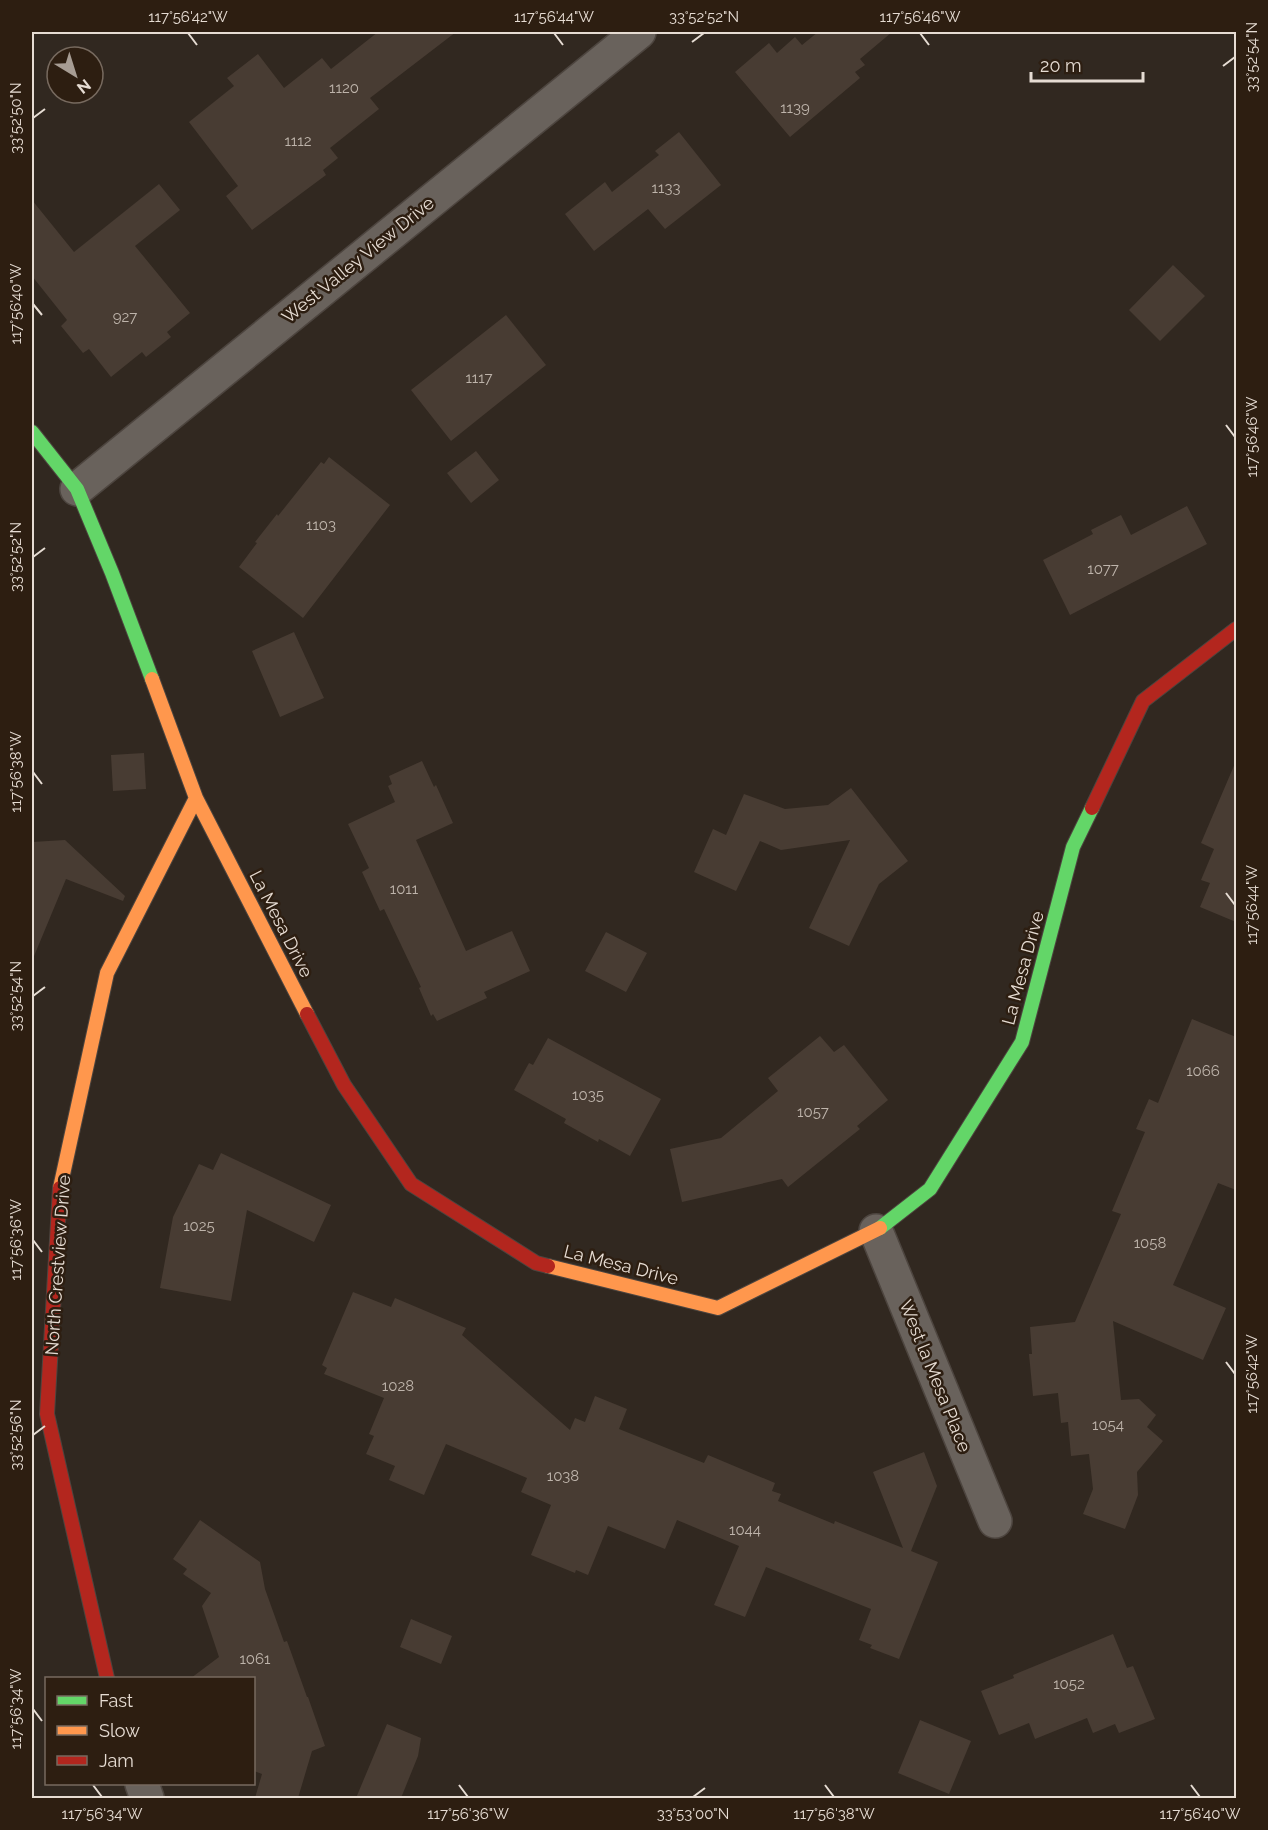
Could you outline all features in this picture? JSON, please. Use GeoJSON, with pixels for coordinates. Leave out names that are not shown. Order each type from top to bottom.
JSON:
{"type":"FeatureCollection","features":[{"type":"Feature","properties":{"kind":"street","name":"West Valley View Drive"},"geometry":{"type":"LineString","coordinates":[[77,489],[639,32]]}},
{"type":"Feature","properties":{"kind":"street","name":"La Mesa Drive"},"geometry":{"type":"LineString","coordinates":[[32,432],[77,489],[112,573],[196,798],[344,1085],[411,1184],[536,1263],[718,1308],[876,1231],[930,1189],[1022,1042],[1073,847],[1143,701],[1236,628]]}},
{"type":"Feature","properties":{"kind":"street","name":"North Crestview Drive"},"geometry":{"type":"LineString","coordinates":[[107,1677],[47,1414],[59,1193],[107,973],[196,798]]}},
{"type":"Feature","properties":{"kind":"street","name":"West la Mesa Place"},"geometry":{"type":"LineString","coordinates":[[876,1231],[995,1521]]}},
{"type":"Feature","properties":{"kind":"building"},"geometry":{"type":"Polygon","coordinates":[[[378,32],[456,32],[370,98],[379,109],[330,148],[338,158],[323,170],[326,175],[252,230],[226,196],[238,186],[189,122],[234,86],[227,78],[258,54],[284,88],[322,58],[331,69],[378,32]]]}},
{"type":"Feature","properties":{"kind":"building"},"geometry":{"type":"Polygon","coordinates":[[[818,32],[892,32],[860,59],[865,65],[855,72],[860,78],[790,137],[735,72],[769,43],[777,53],[795,37],[802,45],[818,32]]]}},
{"type":"Feature","properties":{"kind":"building"},"geometry":{"type":"Polygon","coordinates":[[[679,132],[721,185],[665,229],[648,209],[594,251],[565,214],[605,182],[612,192],[659,155],[655,151],[679,132]]]}},
{"type":"Feature","properties":{"kind":"building"},"geometry":{"type":"Polygon","coordinates":[[[159,184],[180,210],[135,246],[190,313],[167,332],[171,337],[146,357],[142,352],[111,377],[89,349],[83,353],[61,326],[67,320],[32,276],[32,200],[74,252],[159,184]]]}},
{"type":"Feature","properties":{"kind":"building"},"geometry":{"type":"Polygon","coordinates":[[[1173,265],[1205,296],[1160,341],[1129,310],[1173,265]]]}},
{"type":"Feature","properties":{"kind":"building"},"geometry":{"type":"Polygon","coordinates":[[[506,315],[546,365],[451,441],[411,390],[506,315]]]}},
{"type":"Feature","properties":{"kind":"building"},"geometry":{"type":"Polygon","coordinates":[[[476,451],[499,480],[471,503],[447,473],[476,451]]]}},
{"type":"Feature","properties":{"kind":"building"},"geometry":{"type":"Polygon","coordinates":[[[329,457],[390,505],[303,618],[239,567],[277,514],[278,516],[321,462],[324,464],[329,457]]]}},
{"type":"Feature","properties":{"kind":"building"},"geometry":{"type":"Polygon","coordinates":[[[1187,506],[1207,544],[1070,615],[1043,560],[1093,534],[1091,530],[1121,515],[1131,535],[1187,506]]]}},
{"type":"Feature","properties":{"kind":"building"},"geometry":{"type":"Polygon","coordinates":[[[294,632],[324,698],[280,717],[252,651],[294,632]]]}},
{"type":"Feature","properties":{"kind":"building"},"geometry":{"type":"Polygon","coordinates":[[[144,753],[146,789],[113,791],[111,755],[144,753]]]}},
{"type":"Feature","properties":{"kind":"building"},"geometry":{"type":"Polygon","coordinates":[[[422,761],[453,823],[416,840],[466,951],[512,931],[530,971],[484,992],[487,998],[437,1021],[433,1014],[431,1016],[419,988],[421,987],[384,909],[380,911],[362,872],[369,868],[348,824],[395,802],[388,786],[392,784],[389,776],[422,761]]]}},
{"type":"Feature","properties":{"kind":"building"},"geometry":{"type":"Polygon","coordinates":[[[1236,761],[1236,922],[1200,907],[1210,883],[1201,880],[1214,849],[1201,843],[1236,761]]]}},
{"type":"Feature","properties":{"kind":"building"},"geometry":{"type":"Polygon","coordinates":[[[851,788],[908,861],[879,884],[849,946],[809,928],[850,840],[781,850],[760,841],[736,891],[694,872],[713,829],[726,835],[744,794],[785,809],[828,805],[851,788]]]}},
{"type":"Feature","properties":{"kind":"building"},"geometry":{"type":"Polygon","coordinates":[[[65,840],[125,896],[123,901],[66,879],[32,961],[32,842],[65,840]]]}},
{"type":"Feature","properties":{"kind":"building"},"geometry":{"type":"Polygon","coordinates":[[[606,932],[647,953],[626,992],[585,971],[606,932]]]}},
{"type":"Feature","properties":{"kind":"building"},"geometry":{"type":"Polygon","coordinates":[[[1192,1019],[1236,1037],[1236,1190],[1218,1183],[1173,1285],[1226,1308],[1203,1360],[1113,1321],[1121,1400],[1139,1399],[1156,1415],[1147,1427],[1163,1441],[1137,1472],[1138,1495],[1125,1529],[1083,1514],[1093,1489],[1089,1454],[1071,1456],[1068,1422],[1061,1423],[1058,1393],[1033,1396],[1029,1354],[1032,1354],[1030,1327],[1075,1322],[1121,1214],[1112,1211],[1145,1132],[1136,1129],[1149,1099],[1158,1103],[1192,1019]]]}},
{"type":"Feature","properties":{"kind":"building"},"geometry":{"type":"Polygon","coordinates":[[[820,1036],[834,1052],[844,1045],[888,1100],[857,1126],[860,1129],[788,1187],[782,1179],[682,1202],[670,1149],[721,1138],[778,1091],[768,1078],[820,1036]]]}},
{"type":"Feature","properties":{"kind":"building"},"geometry":{"type":"Polygon","coordinates":[[[548,1038],[661,1099],[630,1156],[564,1123],[566,1119],[514,1090],[529,1063],[533,1065],[548,1038]]]}},
{"type":"Feature","properties":{"kind":"building"},"geometry":{"type":"Polygon","coordinates":[[[221,1153],[331,1205],[314,1242],[247,1210],[231,1301],[160,1288],[173,1217],[199,1164],[213,1170],[221,1153]]]}},
{"type":"Feature","properties":{"kind":"building"},"geometry":{"type":"Polygon","coordinates":[[[353,1292],[391,1307],[395,1298],[466,1328],[462,1335],[570,1430],[575,1418],[585,1422],[595,1396],[627,1409],[619,1429],[704,1463],[708,1455],[775,1483],[772,1491],[781,1494],[778,1501],[834,1524],[835,1521],[903,1548],[873,1472],[924,1452],[937,1486],[911,1551],[938,1562],[899,1659],[870,1648],[872,1645],[859,1640],[871,1609],[766,1567],[745,1617],[714,1605],[739,1546],[677,1520],[665,1549],[608,1526],[588,1575],[576,1570],[575,1573],[531,1555],[551,1505],[521,1492],[527,1478],[446,1444],[424,1495],[389,1480],[395,1466],[366,1454],[374,1436],[369,1434],[384,1398],[324,1374],[327,1368],[322,1365],[353,1292]]]}},
{"type":"Feature","properties":{"kind":"building"},"geometry":{"type":"Polygon","coordinates":[[[200,1520],[260,1562],[265,1589],[284,1642],[287,1641],[325,1746],[312,1751],[298,1798],[255,1798],[262,1774],[255,1771],[255,1677],[192,1677],[219,1657],[202,1606],[211,1593],[183,1574],[187,1569],[173,1559],[200,1520]]]}},
{"type":"Feature","properties":{"kind":"building"},"geometry":{"type":"Polygon","coordinates":[[[411,1619],[452,1636],[441,1664],[400,1647],[411,1619]]]}},
{"type":"Feature","properties":{"kind":"building"},"geometry":{"type":"Polygon","coordinates":[[[1113,1634],[1127,1668],[1133,1666],[1155,1719],[1119,1733],[1115,1724],[1093,1733],[1087,1718],[1035,1739],[1029,1723],[999,1735],[981,1691],[1014,1678],[1013,1675],[1113,1634]]]}},
{"type":"Feature","properties":{"kind":"building"},"geometry":{"type":"Polygon","coordinates":[[[920,1720],[971,1741],[949,1794],[898,1773],[920,1720]]]}},
{"type":"Feature","properties":{"kind":"building"},"geometry":{"type":"Polygon","coordinates":[[[387,1724],[421,1738],[418,1756],[401,1798],[356,1798],[387,1724]]]}},
{"type":"Feature","properties":{"kind":"traffic: fast"},"geometry":{"type":"LineString","coordinates":[[32,432],[77,489],[152,679]]}},
{"type":"Feature","properties":{"kind":"traffic: fast"},"geometry":{"type":"LineString","coordinates":[[880,1228],[930,1189],[1022,1042],[1073,847],[1092,808]]}},
{"type":"Feature","properties":{"kind":"traffic: slow"},"geometry":{"type":"LineString","coordinates":[[152,679],[196,798],[307,1014]]}},
{"type":"Feature","properties":{"kind":"traffic: slow"},"geometry":{"type":"LineString","coordinates":[[60,1188],[107,973],[196,798]]}},
{"type":"Feature","properties":{"kind":"traffic: slow"},"geometry":{"type":"LineString","coordinates":[[548,1266],[718,1308],[880,1228]]}},
{"type":"Feature","properties":{"kind":"traffic: jam"},"geometry":{"type":"LineString","coordinates":[[1092,808],[1143,701],[1236,629]]}},
{"type":"Feature","properties":{"kind":"traffic: jam"},"geometry":{"type":"LineString","coordinates":[[307,1014],[344,1085],[411,1184],[536,1263],[548,1266]]}},
{"type":"Feature","properties":{"kind":"traffic: jam"},"geometry":{"type":"LineString","coordinates":[[60,1188],[47,1414],[107,1677]]}}]}
